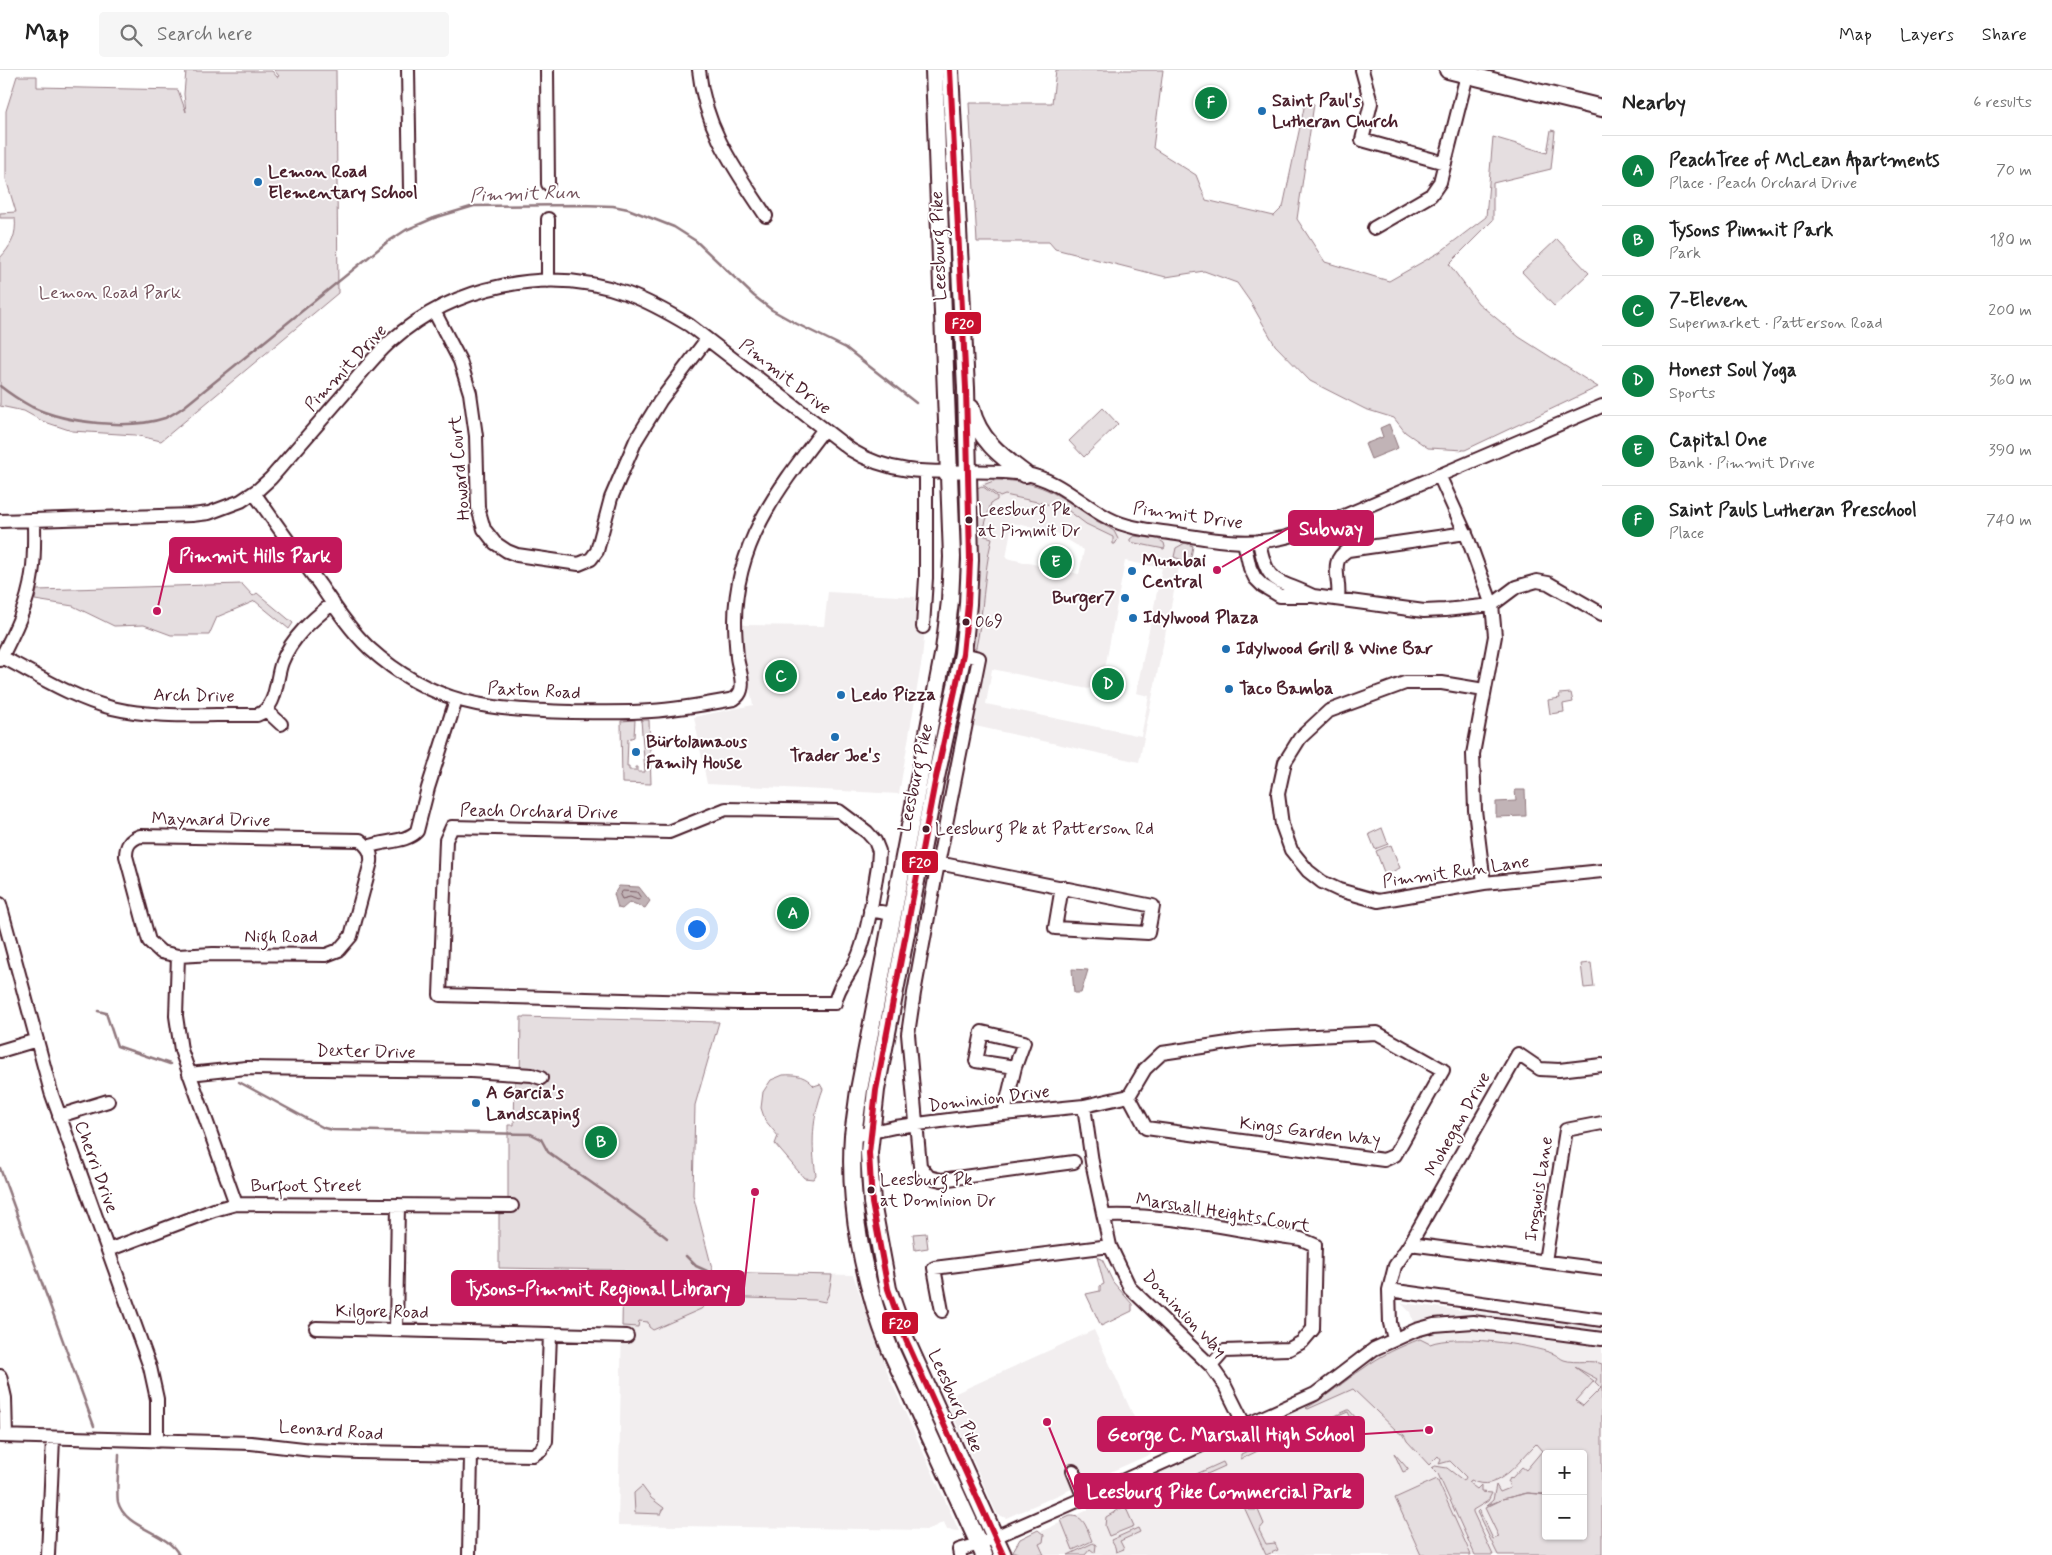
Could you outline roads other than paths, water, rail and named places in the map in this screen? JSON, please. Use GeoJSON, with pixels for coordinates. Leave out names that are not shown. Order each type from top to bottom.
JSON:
{"type":"FeatureCollection","features":[{"type":"Feature","properties":{"kind":"main road","name":"Leesburg Pike"},"geometry":{"type":"LineString","coordinates":[[934,70],[952,557],[950,601],[944,650],[859,1090],[853,1136],[855,1204],[867,1283],[890,1349],[986,1544],[1003,1555]]}},
{"type":"Feature","properties":{"kind":"main road","name":"Leesburg Pike"},"geometry":{"type":"LineString","coordinates":[[950,70],[966,388],[970,560],[968,604],[963,654],[922,851],[876,1090],[869,1153],[872,1203],[888,1290],[986,1544]]}},
{"type":"Feature","properties":{"kind":"main road"},"geometry":{"type":"LineString","coordinates":[[1448,70],[1475,74],[1602,108]]}},
{"type":"Feature","properties":{"kind":"main road"},"geometry":{"type":"LineString","coordinates":[[966,388],[972,415],[979,431],[989,445],[1025,474]]}},
{"type":"Feature","properties":{"kind":"street"},"geometry":{"type":"LineString","coordinates":[[408,70],[410,189]]}},
{"type":"Feature","properties":{"kind":"street"},"geometry":{"type":"LineString","coordinates":[[547,70],[548,184]]}},
{"type":"Feature","properties":{"kind":"street"},"geometry":{"type":"LineString","coordinates":[[700,70],[704,101],[715,133],[727,156],[766,216]]}},
{"type":"Feature","properties":{"kind":"street"},"geometry":{"type":"LineString","coordinates":[[1362,70],[1371,103],[1362,140],[1445,163]]}},
{"type":"Feature","properties":{"kind":"street"},"geometry":{"type":"LineString","coordinates":[[1374,228],[1431,195],[1440,182],[1475,74]]}},
{"type":"Feature","properties":{"kind":"street"},"geometry":{"type":"LineString","coordinates":[[548,220],[548,281]]}},
{"type":"Feature","properties":{"kind":"street","name":"Pimmit Drive"},"geometry":{"type":"LineString","coordinates":[[0,521],[192,515],[225,508],[254,493],[271,478],[384,348],[404,331],[434,311],[463,298],[494,288],[522,282],[548,281],[591,284],[627,294],[668,312],[707,339],[851,450],[875,463],[903,470],[926,472],[967,471],[1025,474],[1054,483],[1092,509],[1126,526],[1244,542],[1291,536],[1323,525],[1602,406]]}},
{"type":"Feature","properties":{"kind":"street","name":"Howard Court"},"geometry":{"type":"LineString","coordinates":[[434,311],[460,361],[470,393],[476,436],[478,508],[484,529],[494,543],[518,555],[579,564],[591,559],[596,553]]}},
{"type":"Feature","properties":{"kind":"street"},"geometry":{"type":"LineString","coordinates":[[608,559],[596,553],[611,498],[636,440],[660,400],[707,339]]}},
{"type":"Feature","properties":{"kind":"street","name":"Paxton Road"},"geometry":{"type":"LineString","coordinates":[[254,493],[352,630],[387,663],[419,684],[456,700],[487,708],[517,711],[628,712],[670,710],[724,701],[736,697],[741,689],[735,620],[741,576],[748,550],[755,531],[771,501],[824,430]]}},
{"type":"Feature","properties":{"kind":"street"},"geometry":{"type":"LineString","coordinates":[[923,627],[926,578],[926,472]]}},
{"type":"Feature","properties":{"kind":"street"},"geometry":{"type":"LineString","coordinates":[[1438,475],[1466,533],[1492,605],[1495,636],[1473,754],[1474,810],[1484,883]]}},
{"type":"Feature","properties":{"kind":"street"},"geometry":{"type":"LineString","coordinates":[[1,659],[19,622],[30,586],[34,554],[34,520]]}},
{"type":"Feature","properties":{"kind":"street"},"geometry":{"type":"LineString","coordinates":[[1338,598],[1340,588],[1336,562],[1340,554],[1348,550],[1466,533]]}},
{"type":"Feature","properties":{"kind":"street"},"geometry":{"type":"LineString","coordinates":[[1259,541],[1267,571],[1274,579],[1313,596]]}},
{"type":"Feature","properties":{"kind":"street"},"geometry":{"type":"LineString","coordinates":[[1244,542],[1250,568],[1262,586],[1280,596],[1338,598],[1424,611],[1492,605],[1516,587],[1537,581],[1548,583],[1602,614]]}},
{"type":"Feature","properties":{"kind":"street"},"geometry":{"type":"LineString","coordinates":[[281,724],[266,710],[271,705],[277,676],[290,647],[310,622],[333,603]]}},
{"type":"Feature","properties":{"kind":"street"},"geometry":{"type":"LineString","coordinates":[[963,654],[980,658],[938,863],[908,1034],[920,1166],[929,1177],[941,1180],[1074,1162]]}},
{"type":"Feature","properties":{"kind":"street","name":"Arch Drive"},"geometry":{"type":"LineString","coordinates":[[1,659],[79,696],[126,711],[159,714],[257,715],[266,710]]}},
{"type":"Feature","properties":{"kind":"street","name":"Pimmit Run Lane"},"geometry":{"type":"LineString","coordinates":[[1484,690],[1442,683],[1405,683],[1329,712],[1300,738],[1284,762],[1278,794],[1282,825],[1291,850],[1308,871],[1322,882],[1339,890],[1378,901],[1484,883],[1602,871]]}},
{"type":"Feature","properties":{"kind":"street"},"geometry":{"type":"LineString","coordinates":[[368,847],[389,840],[405,839],[417,831],[428,788],[456,700]]}},
{"type":"Feature","properties":{"kind":"street","name":"Peach Orchard Drive"},"geometry":{"type":"LineString","coordinates":[[726,809],[839,811],[867,832],[875,841],[879,852],[870,910],[860,952],[840,988],[835,1003],[737,1003],[440,995],[446,840],[452,827],[669,832],[726,809]]}},
{"type":"Feature","properties":{"kind":"street","name":"Maynard Drive"},"geometry":{"type":"LineString","coordinates":[[178,956],[161,952],[146,934],[126,856],[126,849],[133,839],[140,836],[355,839],[368,847]]}},
{"type":"Feature","properties":{"kind":"street","name":"Nigh Road"},"geometry":{"type":"LineString","coordinates":[[178,956],[213,954],[326,955],[339,950],[348,942],[351,936],[371,862],[372,856],[368,847]]}},
{"type":"Feature","properties":{"kind":"street"},"geometry":{"type":"LineString","coordinates":[[938,863],[1062,887],[1153,906],[1148,933],[1055,928],[1062,887]]}},
{"type":"Feature","properties":{"kind":"street","name":"Cherri Drive"},"geometry":{"type":"LineString","coordinates":[[0,904],[59,1116],[150,1367],[156,1388],[157,1441]]}},
{"type":"Feature","properties":{"kind":"street"},"geometry":{"type":"LineString","coordinates":[[870,910],[892,914]]}},
{"type":"Feature","properties":{"kind":"street"},"geometry":{"type":"LineString","coordinates":[[178,956],[176,1016],[178,1036],[189,1074],[236,1204]]}},
{"type":"Feature","properties":{"kind":"street","name":"Kings Garden Way"},"geometry":{"type":"LineString","coordinates":[[1377,1033],[1443,1070],[1395,1155],[1384,1160],[1146,1128],[1129,1096],[1145,1069],[1162,1053],[1255,1039],[1377,1033]]}},
{"type":"Feature","properties":{"kind":"street"},"geometry":{"type":"LineString","coordinates":[[0,1050],[37,1040]]}},
{"type":"Feature","properties":{"kind":"street","name":"Mohegan Drive"},"geometry":{"type":"LineString","coordinates":[[1394,1338],[1390,1323],[1389,1290],[1395,1266],[1410,1244],[1518,1054],[1540,1069],[1559,1070],[1602,1065]]}},
{"type":"Feature","properties":{"kind":"street"},"geometry":{"type":"LineString","coordinates":[[1004,1113],[1015,1067]]}},
{"type":"Feature","properties":{"kind":"street","name":"Dexter Drive"},"geometry":{"type":"LineString","coordinates":[[189,1074],[246,1068],[471,1071],[532,1075],[541,1078]]}},
{"type":"Feature","properties":{"kind":"street","name":"Dominion Drive"},"geometry":{"type":"LineString","coordinates":[[853,1136],[915,1125],[1004,1113],[1084,1106],[1129,1096]]}},
{"type":"Feature","properties":{"kind":"street"},"geometry":{"type":"LineString","coordinates":[[59,1116],[108,1101]]}},
{"type":"Feature","properties":{"kind":"street","name":"Dominion Way"},"geometry":{"type":"LineString","coordinates":[[1084,1106],[1092,1162],[1110,1246],[1130,1288],[1211,1366],[1225,1386],[1245,1426]]}},
{"type":"Feature","properties":{"kind":"street","name":"Iroquois Lane"},"geometry":{"type":"LineString","coordinates":[[1545,1261],[1566,1130],[1602,1123]]}},
{"type":"Feature","properties":{"kind":"street","name":"Burfoot Street"},"geometry":{"type":"LineString","coordinates":[[108,1250],[196,1216],[236,1204],[512,1206]]}},
{"type":"Feature","properties":{"kind":"street"},"geometry":{"type":"LineString","coordinates":[[396,1330],[398,1205]]}},
{"type":"Feature","properties":{"kind":"street","name":"Marshall Heights Court"},"geometry":{"type":"LineString","coordinates":[[1104,1216],[1141,1216],[1301,1239],[1316,1245],[1313,1329],[1302,1342],[1289,1349],[1224,1351],[1211,1366]]}},
{"type":"Feature","properties":{"kind":"street","name":"Iroquois Lane"},"geometry":{"type":"LineString","coordinates":[[1410,1244],[1602,1269]]}},
{"type":"Feature","properties":{"kind":"street"},"geometry":{"type":"LineString","coordinates":[[942,1311],[934,1268],[1110,1246]]}},
{"type":"Feature","properties":{"kind":"street"},"geometry":{"type":"LineString","coordinates":[[1389,1290],[1602,1320]]}},
{"type":"Feature","properties":{"kind":"street"},"geometry":{"type":"LineString","coordinates":[[960,1555],[959,1550],[986,1544],[1314,1394],[1328,1385],[1361,1357],[1394,1338],[1434,1326],[1473,1322],[1602,1339]]}},
{"type":"Feature","properties":{"kind":"street","name":"Kilgore Road"},"geometry":{"type":"LineString","coordinates":[[316,1328],[627,1336]]}},
{"type":"Feature","properties":{"kind":"street","name":"Leonard Road"},"geometry":{"type":"LineString","coordinates":[[3,1436],[252,1443],[312,1450],[533,1455],[543,1453],[547,1434],[550,1334]]}},
{"type":"Feature","properties":{"kind":"street"},"geometry":{"type":"LineString","coordinates":[[0,1376],[4,1398],[3,1436]]}},
{"type":"Feature","properties":{"kind":"street"},"geometry":{"type":"LineString","coordinates":[[48,1555],[53,1438]]}},
{"type":"Feature","properties":{"kind":"street"},"geometry":{"type":"LineString","coordinates":[[469,1555],[471,1455]]}},
{"type":"Feature","properties":{"kind":"street"},"geometry":{"type":"LineString","coordinates":[[1073,1471],[1084,1498]]}},
{"type":"Feature","properties":{"kind":"water"},"geometry":{"type":"Polygon","coordinates":[[[1389,424],[1398,448],[1371,459],[1365,444],[1383,437],[1380,428],[1389,424]]]}},
{"type":"Feature","properties":{"kind":"water"},"geometry":{"type":"Polygon","coordinates":[[[1515,790],[1525,790],[1526,816],[1496,817],[1496,802],[1516,801],[1515,790]]]}},
{"type":"Feature","properties":{"kind":"water"},"geometry":{"type":"Polygon","coordinates":[[[619,886],[639,887],[650,901],[645,908],[630,902],[622,909],[618,908],[614,894],[619,886]]]}},
{"type":"Feature","properties":{"kind":"water"},"geometry":{"type":"Polygon","coordinates":[[[1072,969],[1088,970],[1081,993],[1074,993],[1072,969]]]}},
{"type":"Feature","properties":{"kind":"waterway","name":"Pimmit Run"},"geometry":{"type":"LineString","coordinates":[[0,386],[32,407],[46,413],[80,421],[134,424],[165,418],[185,406],[386,243],[406,230],[434,218],[474,206],[581,205],[613,206],[628,209],[674,227],[696,241],[754,296],[772,310],[846,348],[916,403]]}},
{"type":"Feature","properties":{"kind":"waterway"},"geometry":{"type":"LineString","coordinates":[[98,1011],[106,1013],[117,1046],[170,1064]]}},
{"type":"Feature","properties":{"kind":"waterway"},"geometry":{"type":"LineString","coordinates":[[239,1082],[324,1128],[333,1130],[531,1134],[541,1139],[548,1152],[667,1238]]}},
{"type":"Feature","properties":{"kind":"waterway"},"geometry":{"type":"LineString","coordinates":[[0,1168],[94,1426]]}},
{"type":"Feature","properties":{"kind":"waterway"},"geometry":{"type":"LineString","coordinates":[[686,1256],[696,1266],[707,1271]]}},
{"type":"Feature","properties":{"kind":"waterway"},"geometry":{"type":"LineString","coordinates":[[119,1454],[117,1497],[122,1511],[137,1524],[165,1540],[179,1555]]}},
{"type":"Feature","properties":{"kind":"place","name":"Saint Pauls Lutheran Preschool"},"geometry":{"type":"Point","coordinates":[1211,103]}},
{"type":"Feature","properties":{"kind":"place","name":"Saint Paul's Lutheran Church"},"geometry":{"type":"Point","coordinates":[1262,111]}},
{"type":"Feature","properties":{"kind":"place","name":"Lemon Road Elementary School"},"geometry":{"type":"Point","coordinates":[258,182]}},
{"type":"Feature","properties":{"kind":"place","name":"Leesburg Pk at Pimmit Dr"},"geometry":{"type":"Point","coordinates":[969,520]}},
{"type":"Feature","properties":{"kind":"place","name":"Capital One"},"geometry":{"type":"Point","coordinates":[1056,562]}},
{"type":"Feature","properties":{"kind":"place","name":"Subway"},"geometry":{"type":"Point","coordinates":[1217,570]}},
{"type":"Feature","properties":{"kind":"place","name":"Mumbai Central"},"geometry":{"type":"Point","coordinates":[1132,571]}},
{"type":"Feature","properties":{"kind":"place","name":"Burger7"},"geometry":{"type":"Point","coordinates":[1125,598]}},
{"type":"Feature","properties":{"kind":"place","name":"Pimmit Hills Park"},"geometry":{"type":"Point","coordinates":[157,611]}},
{"type":"Feature","properties":{"kind":"place","name":"Idylwood Plaza"},"geometry":{"type":"Point","coordinates":[1133,618]}},
{"type":"Feature","properties":{"kind":"place","name":"069"},"geometry":{"type":"Point","coordinates":[966,622]}},
{"type":"Feature","properties":{"kind":"place","name":"Idylwood Grill & Wine Bar"},"geometry":{"type":"Point","coordinates":[1226,649]}},
{"type":"Feature","properties":{"kind":"place","name":"7-Eleven"},"geometry":{"type":"Point","coordinates":[781,676]}},
{"type":"Feature","properties":{"kind":"place","name":"Honest Soul Yoga"},"geometry":{"type":"Point","coordinates":[1108,684]}},
{"type":"Feature","properties":{"kind":"place","name":"Taco Bamba"},"geometry":{"type":"Point","coordinates":[1229,689]}},
{"type":"Feature","properties":{"kind":"place","name":"Ledo Pizza"},"geometry":{"type":"Point","coordinates":[841,695]}},
{"type":"Feature","properties":{"kind":"place","name":"Trader Joe's"},"geometry":{"type":"Point","coordinates":[835,737]}},
{"type":"Feature","properties":{"kind":"place","name":"Bürtolamaous Family House"},"geometry":{"type":"Point","coordinates":[636,752]}},
{"type":"Feature","properties":{"kind":"place","name":"Leesburg Pk at Patterson Rd"},"geometry":{"type":"Point","coordinates":[926,829]}},
{"type":"Feature","properties":{"kind":"place","name":"PeachTree of McLean Apartments"},"geometry":{"type":"Point","coordinates":[793,913]}},
{"type":"Feature","properties":{"kind":"place","name":"A Garcia's Landscaping"},"geometry":{"type":"Point","coordinates":[476,1103]}},
{"type":"Feature","properties":{"kind":"place","name":"Tysons Pimmit Park"},"geometry":{"type":"Point","coordinates":[601,1142]}},
{"type":"Feature","properties":{"kind":"place","name":"Leesburg Pk at Dominion Dr"},"geometry":{"type":"Point","coordinates":[871,1190]}},
{"type":"Feature","properties":{"kind":"place","name":"Tysons-Pimmit Regional Library"},"geometry":{"type":"Point","coordinates":[755,1192]}},
{"type":"Feature","properties":{"kind":"place","name":"Leesburg Pike Commercial Park"},"geometry":{"type":"Point","coordinates":[1047,1422]}},
{"type":"Feature","properties":{"kind":"place","name":"George C. Marshall High School"},"geometry":{"type":"Point","coordinates":[1429,1430]}},
{"type":"Feature","properties":{"kind":"park label","name":"Lemon Road Park"},"geometry":{"type":"Point","coordinates":[110,293]}}]}
